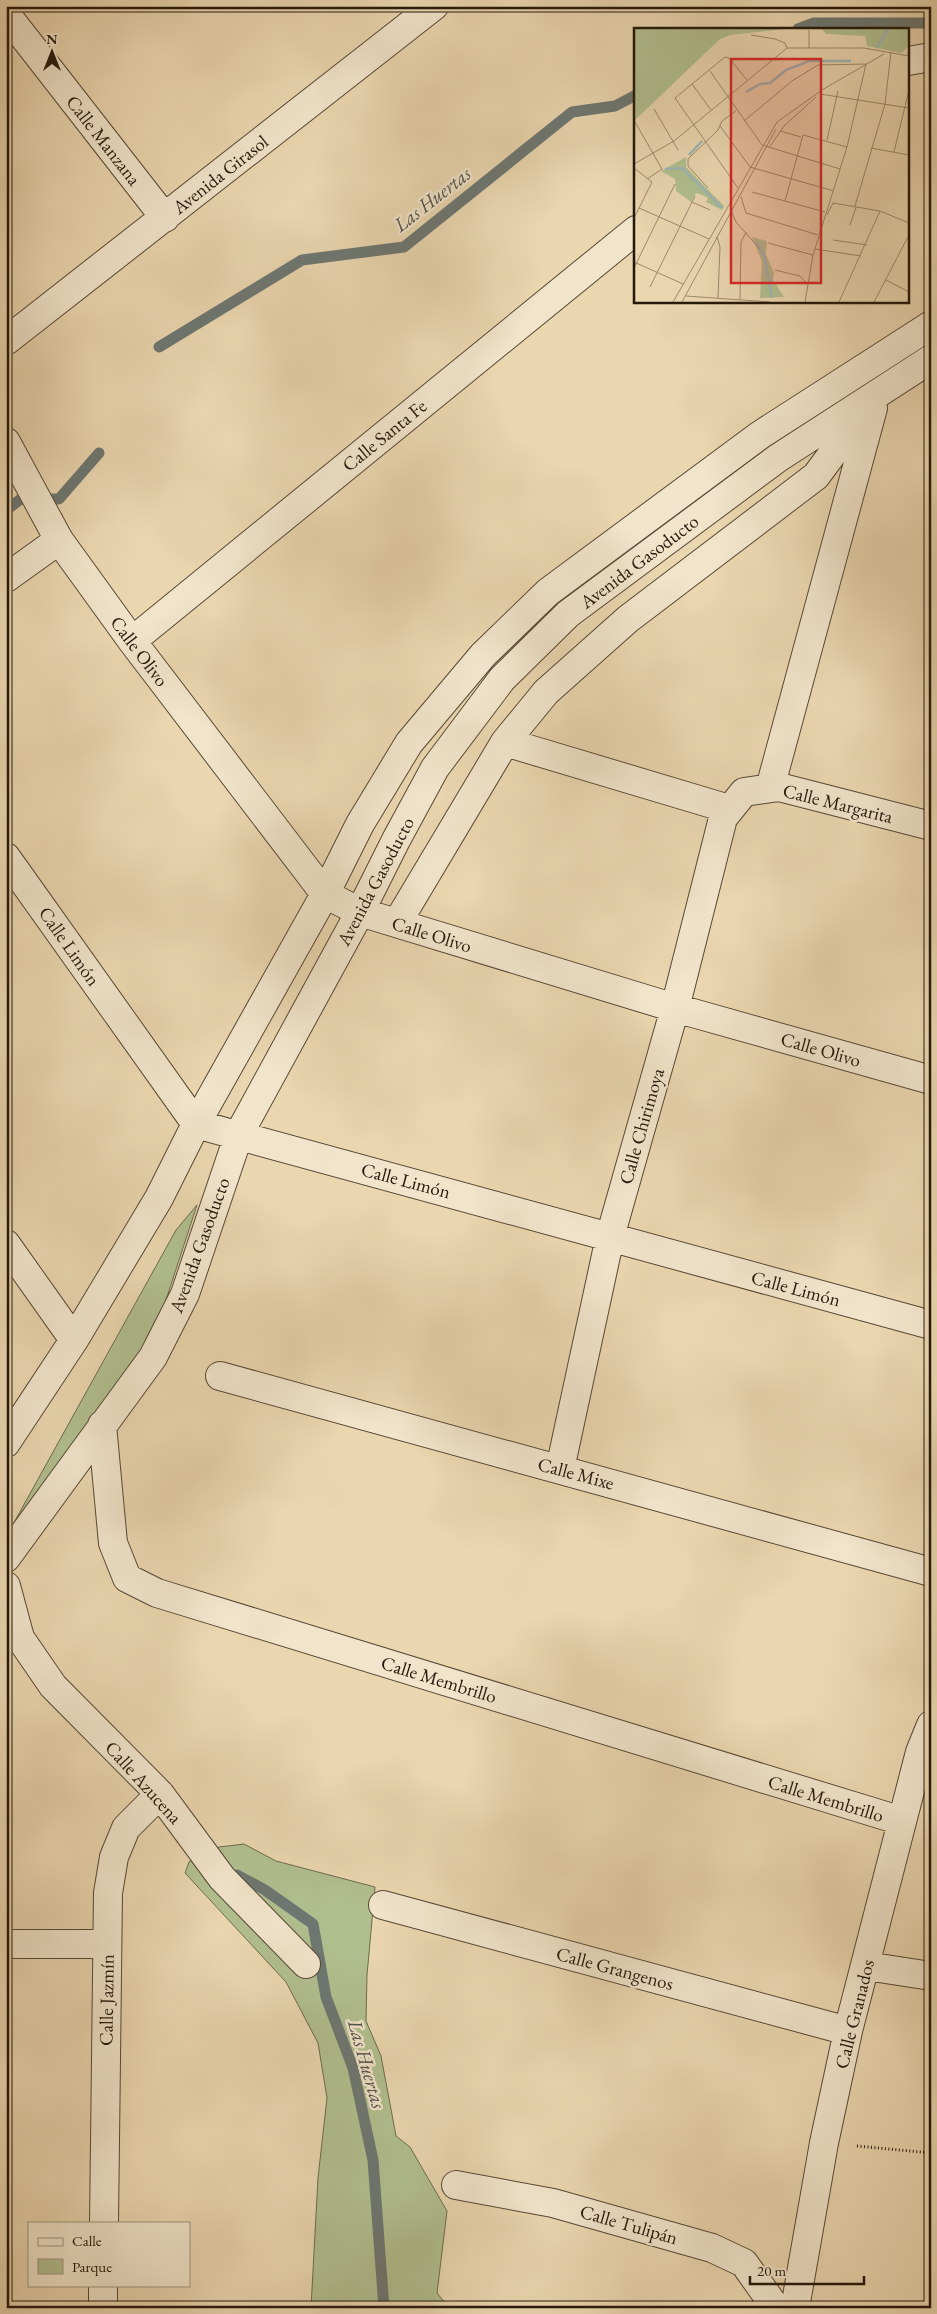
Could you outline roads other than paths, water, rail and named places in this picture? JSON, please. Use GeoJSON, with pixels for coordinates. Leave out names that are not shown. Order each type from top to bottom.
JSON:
{"type":"FeatureCollection","features":[{"type":"Feature","properties":{"kind":"street","name":"Avenida Girasol"},"geometry":{"type":"LineString","coordinates":[[6,341],[434,6]]}},
{"type":"Feature","properties":{"kind":"street","name":"Calle Manzana"},"geometry":{"type":"LineString","coordinates":[[6,14],[165,218]]}},
{"type":"Feature","properties":{"kind":"street"},"geometry":{"type":"LineString","coordinates":[[910,61],[931,57]]}},
{"type":"Feature","properties":{"kind":"street","name":"Calle Santa Fe"},"geometry":{"type":"LineString","coordinates":[[132,641],[634,232]]}},
{"type":"Feature","properties":{"kind":"street","name":"Avenida Gasoducto"},"geometry":{"type":"LineString","coordinates":[[6,1443],[74,1340],[159,1198],[196,1124],[325,894],[360,824],[409,743],[483,655],[548,592],[760,435],[931,325]]}},
{"type":"Feature","properties":{"kind":"street","name":"Avenida Gasoducto"},"geometry":{"type":"LineString","coordinates":[[6,1558],[153,1356],[185,1294],[239,1134],[360,912],[435,768],[502,679],[568,614],[778,458],[929,362]]}},
{"type":"Feature","properties":{"kind":"street"},"geometry":{"type":"LineString","coordinates":[[397,923],[505,742],[546,692],[628,619],[816,476],[877,394]]}},
{"type":"Feature","properties":{"kind":"street","name":"Calle Chirimoya"},"geometry":{"type":"LineString","coordinates":[[560,1469],[610,1237],[675,1008],[723,818],[748,796],[877,394]]}},
{"type":"Feature","properties":{"kind":"street","name":"Calle Olivo"},"geometry":{"type":"LineString","coordinates":[[6,442],[54,532],[132,641],[325,894],[360,912],[675,1008],[931,1080]]}},
{"type":"Feature","properties":{"kind":"street"},"geometry":{"type":"LineString","coordinates":[[6,578],[54,532]]}},
{"type":"Feature","properties":{"kind":"street","name":"Calle Margarita"},"geometry":{"type":"LineString","coordinates":[[505,742],[748,796],[779,787],[931,826]]}},
{"type":"Feature","properties":{"kind":"street","name":"Calle Limón"},"geometry":{"type":"LineString","coordinates":[[6,857],[196,1124],[239,1134],[931,1325]]}},
{"type":"Feature","properties":{"kind":"street"},"geometry":{"type":"LineString","coordinates":[[6,1244],[74,1340]]}},
{"type":"Feature","properties":{"kind":"street","name":"Calle Mixe"},"geometry":{"type":"LineString","coordinates":[[220,1376],[931,1572]]}},
{"type":"Feature","properties":{"kind":"street","name":"Calle Membrillo"},"geometry":{"type":"LineString","coordinates":[[102,1425],[113,1543],[127,1578],[149,1589],[902,1821]]}},
{"type":"Feature","properties":{"kind":"street","name":"Calle Azucena"},"geometry":{"type":"LineString","coordinates":[[6,1586],[20,1638],[53,1686],[160,1794],[222,1878],[306,1964]]}},
{"type":"Feature","properties":{"kind":"street","name":"Calle Granados"},"geometry":{"type":"LineString","coordinates":[[795,2308],[824,2143],[848,2031],[920,1752],[931,1725]]}},
{"type":"Feature","properties":{"kind":"street","name":"Calle Jazmín"},"geometry":{"type":"LineString","coordinates":[[104,2222],[108,1894],[114,1857],[126,1828],[160,1794]]}},
{"type":"Feature","properties":{"kind":"street","name":"Calle Grangenos"},"geometry":{"type":"LineString","coordinates":[[383,1906],[848,2031]]}},
{"type":"Feature","properties":{"kind":"street"},"geometry":{"type":"LineString","coordinates":[[6,1944],[107,1944]]}},
{"type":"Feature","properties":{"kind":"street"},"geometry":{"type":"LineString","coordinates":[[866,1966],[931,1976]]}},
{"type":"Feature","properties":{"kind":"street","name":"Calle Tulipán"},"geometry":{"type":"LineString","coordinates":[[456,2185],[553,2203],[712,2248],[744,2263],[776,2308]]}},
{"type":"Feature","properties":{"kind":"street"},"geometry":{"type":"LineString","coordinates":[[103,2286],[103,2308]]}},
{"type":"Feature","properties":{"kind":"waterway","name":"Las Huertas"},"geometry":{"type":"LineString","coordinates":[[801,28],[814,23],[931,23]]}},
{"type":"Feature","properties":{"kind":"waterway","name":"Las Huertas"},"geometry":{"type":"LineString","coordinates":[[159,347],[302,260],[404,247],[572,112],[615,106],[634,96]]}},
{"type":"Feature","properties":{"kind":"waterway","name":"Las Huertas"},"geometry":{"type":"LineString","coordinates":[[6,510],[21,499],[59,499],[99,453]]}},
{"type":"Feature","properties":{"kind":"waterway","name":"Las Huertas"},"geometry":{"type":"LineString","coordinates":[[237,1875],[265,1890],[313,1924],[326,1997],[353,2068],[373,2160],[384,2308]]}}]}
